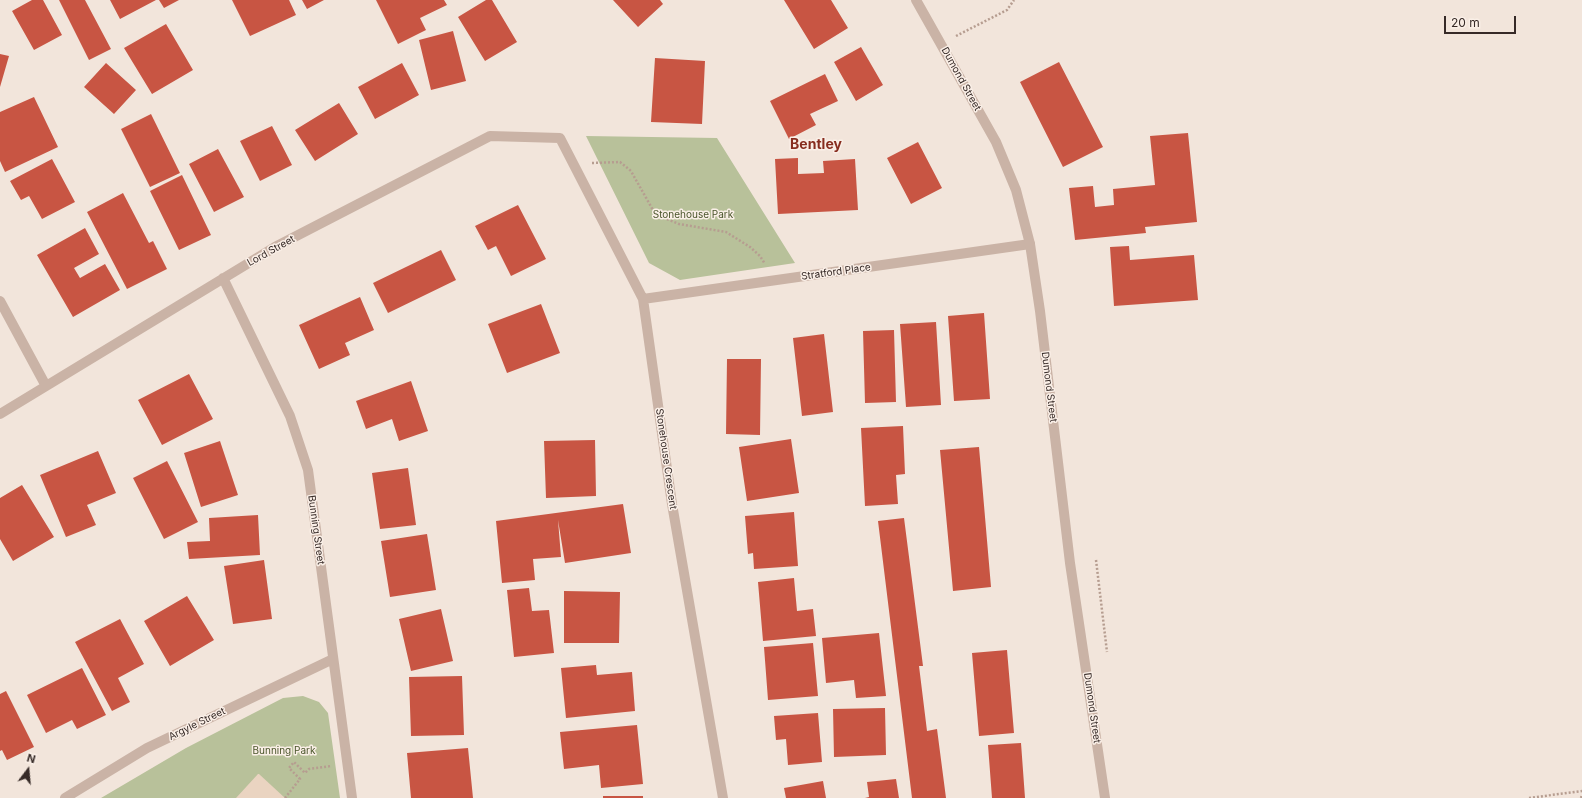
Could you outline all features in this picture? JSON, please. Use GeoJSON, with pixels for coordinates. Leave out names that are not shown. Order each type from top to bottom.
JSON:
{"type":"FeatureCollection","features":[{"type":"Feature","properties":{"kind":"street","name":"Dumond Street"},"geometry":{"type":"LineString","coordinates":[[916,0],[996,142],[1016,190],[1030,244],[1070,563],[1105,798]]}},
{"type":"Feature","properties":{"kind":"street","name":"Lord Street"},"geometry":{"type":"LineString","coordinates":[[0,414],[275,247],[490,136],[560,138]]}},
{"type":"Feature","properties":{"kind":"street","name":"Stonehouse Crescent"},"geometry":{"type":"LineString","coordinates":[[560,138],[643,299],[672,504],[722,798]]}},
{"type":"Feature","properties":{"kind":"street","name":"Stratford Place"},"geometry":{"type":"LineString","coordinates":[[643,299],[1030,244]]}},
{"type":"Feature","properties":{"kind":"street","name":"Bunning Street"},"geometry":{"type":"LineString","coordinates":[[223,278],[290,416],[308,470],[352,798]]}},
{"type":"Feature","properties":{"kind":"street"},"geometry":{"type":"LineString","coordinates":[[0,301],[46,386]]}},
{"type":"Feature","properties":{"kind":"street","name":"Argyle Street"},"geometry":{"type":"LineString","coordinates":[[66,798],[147,748],[333,658]]}},
{"type":"Feature","properties":{"kind":"path"},"geometry":{"type":"LineString","coordinates":[[941,44],[1007,10],[1014,0]]}},
{"type":"Feature","properties":{"kind":"path"},"geometry":{"type":"LineString","coordinates":[[576,169],[588,164],[620,162],[631,171],[654,212],[667,220],[679,224],[726,232],[750,247],[760,256],[767,268]]}},
{"type":"Feature","properties":{"kind":"path"},"geometry":{"type":"LineString","coordinates":[[1096,560],[1107,652]]}},
{"type":"Feature","properties":{"kind":"path"},"geometry":{"type":"LineString","coordinates":[[285,798],[300,779],[289,768],[294,762],[305,773],[309,769],[347,764]]}},
{"type":"Feature","properties":{"kind":"path"},"geometry":{"type":"LineString","coordinates":[[1529,798],[1582,791]]}},
{"type":"Feature","properties":{"kind":"green space","name":"Stonehouse Park"},"geometry":{"type":"Polygon","coordinates":[[[586,136],[717,138],[795,263],[680,280],[649,263],[586,136]]]}},
{"type":"Feature","properties":{"kind":"green space","name":"Bunning Park"},"geometry":{"type":"Polygon","coordinates":[[[303,696],[319,702],[328,713],[340,798],[101,798],[186,748],[283,698],[303,696]]]}},
{"type":"Feature","properties":{"kind":"shaded area"},"geometry":{"type":"Polygon","coordinates":[[[259,774],[285,798],[236,798],[259,774]]]}},
{"type":"Feature","properties":{"kind":"building"},"geometry":{"type":"Polygon","coordinates":[[[32,0],[43,0],[62,35],[34,50],[12,11],[32,0]]]}},
{"type":"Feature","properties":{"kind":"building"},"geometry":{"type":"Polygon","coordinates":[[[59,0],[85,0],[111,49],[89,60],[59,0]]]}},
{"type":"Feature","properties":{"kind":"building"},"geometry":{"type":"Polygon","coordinates":[[[110,0],[156,0],[120,19],[110,0]]]}},
{"type":"Feature","properties":{"kind":"building"},"geometry":{"type":"Polygon","coordinates":[[[159,0],[179,0],[164,8],[159,0]]]}},
{"type":"Feature","properties":{"kind":"building"},"geometry":{"type":"Polygon","coordinates":[[[232,0],[289,0],[296,15],[250,36],[232,0]]]}},
{"type":"Feature","properties":{"kind":"building"},"geometry":{"type":"Polygon","coordinates":[[[302,0],[324,0],[307,9],[302,0]]]}},
{"type":"Feature","properties":{"kind":"building"},"geometry":{"type":"Polygon","coordinates":[[[376,0],[444,0],[447,5],[420,18],[426,30],[398,44],[376,0]]]}},
{"type":"Feature","properties":{"kind":"building"},"geometry":{"type":"Polygon","coordinates":[[[486,0],[492,0],[517,42],[485,61],[458,17],[486,0]]]}},
{"type":"Feature","properties":{"kind":"building"},"geometry":{"type":"Polygon","coordinates":[[[613,0],[660,0],[663,4],[638,27],[613,0]]]}},
{"type":"Feature","properties":{"kind":"building"},"geometry":{"type":"Polygon","coordinates":[[[784,0],[831,0],[848,28],[814,49],[784,0]]]}},
{"type":"Feature","properties":{"kind":"building"},"geometry":{"type":"Polygon","coordinates":[[[166,24],[193,70],[152,94],[124,48],[166,24]]]}},
{"type":"Feature","properties":{"kind":"building"},"geometry":{"type":"Polygon","coordinates":[[[453,31],[466,81],[431,90],[419,40],[453,31]]]}},
{"type":"Feature","properties":{"kind":"building"},"geometry":{"type":"Polygon","coordinates":[[[861,47],[883,85],[856,101],[834,62],[861,47]]]}},
{"type":"Feature","properties":{"kind":"building"},"geometry":{"type":"Polygon","coordinates":[[[0,54],[9,56],[0,87],[0,54]]]}},
{"type":"Feature","properties":{"kind":"building"},"geometry":{"type":"Polygon","coordinates":[[[655,58],[705,61],[702,124],[651,122],[655,58]]]}},
{"type":"Feature","properties":{"kind":"building"},"geometry":{"type":"Polygon","coordinates":[[[1059,62],[1103,147],[1063,167],[1020,82],[1059,62]]]}},
{"type":"Feature","properties":{"kind":"building"},"geometry":{"type":"Polygon","coordinates":[[[106,63],[136,90],[114,114],[84,87],[106,63]]]}},
{"type":"Feature","properties":{"kind":"building"},"geometry":{"type":"Polygon","coordinates":[[[402,63],[419,95],[375,119],[358,87],[402,63]]]}},
{"type":"Feature","properties":{"kind":"building"},"geometry":{"type":"Polygon","coordinates":[[[825,74],[838,101],[810,114],[816,125],[789,139],[770,101],[825,74]]]}},
{"type":"Feature","properties":{"kind":"building"},"geometry":{"type":"Polygon","coordinates":[[[34,97],[58,147],[5,172],[0,161],[0,112],[34,97]]]}},
{"type":"Feature","properties":{"kind":"building"},"geometry":{"type":"Polygon","coordinates":[[[339,103],[358,134],[315,161],[295,130],[339,103]]]}},
{"type":"Feature","properties":{"kind":"building"},"geometry":{"type":"Polygon","coordinates":[[[151,114],[180,173],[150,187],[121,129],[151,114]]]}},
{"type":"Feature","properties":{"kind":"building"},"geometry":{"type":"Polygon","coordinates":[[[272,126],[292,165],[260,181],[240,141],[272,126]]]}},
{"type":"Feature","properties":{"kind":"building"},"geometry":{"type":"Polygon","coordinates":[[[1188,133],[1197,222],[1145,227],[1146,233],[1075,240],[1069,188],[1093,186],[1095,207],[1114,205],[1113,189],[1155,185],[1150,136],[1188,133]]]}},
{"type":"Feature","properties":{"kind":"building"},"geometry":{"type":"Polygon","coordinates":[[[918,142],[942,188],[911,204],[887,158],[918,142]]]}},
{"type":"Feature","properties":{"kind":"building"},"geometry":{"type":"Polygon","coordinates":[[[218,149],[244,197],[214,212],[189,164],[218,149]]]}},
{"type":"Feature","properties":{"kind":"building"},"geometry":{"type":"Polygon","coordinates":[[[798,158],[798,174],[824,173],[823,161],[855,159],[858,210],[778,214],[775,159],[798,158]]]}},
{"type":"Feature","properties":{"kind":"building"},"geometry":{"type":"Polygon","coordinates":[[[52,159],[75,202],[42,219],[29,196],[21,200],[10,181],[52,159]]]}},
{"type":"Feature","properties":{"kind":"building"},"geometry":{"type":"Polygon","coordinates":[[[182,175],[211,235],[179,250],[150,191],[182,175]]]}},
{"type":"Feature","properties":{"kind":"building"},"geometry":{"type":"Polygon","coordinates":[[[123,193],[149,243],[153,241],[167,269],[127,289],[87,212],[123,193]]]}},
{"type":"Feature","properties":{"kind":"building"},"geometry":{"type":"Polygon","coordinates":[[[518,205],[546,259],[511,276],[496,246],[488,250],[475,226],[518,205]]]}},
{"type":"Feature","properties":{"kind":"building"},"geometry":{"type":"Polygon","coordinates":[[[85,228],[99,254],[74,268],[80,278],[105,264],[120,290],[73,317],[37,255],[85,228]]]}},
{"type":"Feature","properties":{"kind":"building"},"geometry":{"type":"Polygon","coordinates":[[[1129,246],[1130,260],[1194,255],[1198,300],[1114,306],[1110,247],[1129,246]]]}},
{"type":"Feature","properties":{"kind":"building"},"geometry":{"type":"Polygon","coordinates":[[[441,250],[456,280],[388,313],[373,283],[441,250]]]}},
{"type":"Feature","properties":{"kind":"building"},"geometry":{"type":"Polygon","coordinates":[[[360,297],[374,330],[345,343],[350,355],[319,369],[299,325],[360,297]]]}},
{"type":"Feature","properties":{"kind":"building"},"geometry":{"type":"Polygon","coordinates":[[[541,304],[560,353],[507,373],[488,324],[541,304]]]}},
{"type":"Feature","properties":{"kind":"building"},"geometry":{"type":"Polygon","coordinates":[[[984,313],[990,399],[954,401],[948,316],[984,313]]]}},
{"type":"Feature","properties":{"kind":"building"},"geometry":{"type":"Polygon","coordinates":[[[936,322],[941,405],[906,407],[900,324],[936,322]]]}},
{"type":"Feature","properties":{"kind":"building"},"geometry":{"type":"Polygon","coordinates":[[[894,330],[896,402],[865,403],[863,331],[894,330]]]}},
{"type":"Feature","properties":{"kind":"building"},"geometry":{"type":"Polygon","coordinates":[[[824,334],[833,412],[802,416],[793,338],[824,334]]]}},
{"type":"Feature","properties":{"kind":"building"},"geometry":{"type":"Polygon","coordinates":[[[727,359],[761,359],[760,435],[726,434],[727,359]]]}},
{"type":"Feature","properties":{"kind":"building"},"geometry":{"type":"Polygon","coordinates":[[[189,374],[213,419],[162,445],[138,400],[189,374]]]}},
{"type":"Feature","properties":{"kind":"building"},"geometry":{"type":"Polygon","coordinates":[[[411,381],[428,431],[399,441],[392,419],[366,429],[356,401],[411,381]]]}},
{"type":"Feature","properties":{"kind":"building"},"geometry":{"type":"Polygon","coordinates":[[[903,426],[905,474],[896,475],[898,504],[865,506],[861,428],[903,426]]]}},
{"type":"Feature","properties":{"kind":"building"},"geometry":{"type":"Polygon","coordinates":[[[791,439],[799,493],[747,501],[739,447],[791,439]]]}},
{"type":"Feature","properties":{"kind":"building"},"geometry":{"type":"Polygon","coordinates":[[[595,440],[596,496],[546,498],[544,441],[595,440]]]}},
{"type":"Feature","properties":{"kind":"building"},"geometry":{"type":"Polygon","coordinates":[[[220,441],[238,495],[201,507],[184,453],[220,441]]]}},
{"type":"Feature","properties":{"kind":"building"},"geometry":{"type":"Polygon","coordinates":[[[979,447],[991,587],[953,591],[940,450],[979,447]]]}},
{"type":"Feature","properties":{"kind":"building"},"geometry":{"type":"Polygon","coordinates":[[[98,451],[116,493],[87,505],[96,525],[66,537],[40,475],[98,451]]]}},
{"type":"Feature","properties":{"kind":"building"},"geometry":{"type":"Polygon","coordinates":[[[167,461],[198,522],[164,539],[133,478],[167,461]]]}},
{"type":"Feature","properties":{"kind":"building"},"geometry":{"type":"Polygon","coordinates":[[[408,468],[416,525],[380,529],[372,473],[408,468]]]}},
{"type":"Feature","properties":{"kind":"building"},"geometry":{"type":"Polygon","coordinates":[[[22,485],[54,537],[13,561],[0,539],[0,498],[22,485]]]}},
{"type":"Feature","properties":{"kind":"building"},"geometry":{"type":"Polygon","coordinates":[[[623,504],[631,553],[565,563],[558,520],[561,557],[533,559],[535,580],[502,583],[496,521],[623,504]]]}},
{"type":"Feature","properties":{"kind":"building"},"geometry":{"type":"Polygon","coordinates":[[[794,512],[798,566],[754,569],[753,553],[748,554],[745,516],[794,512]]]}},
{"type":"Feature","properties":{"kind":"building"},"geometry":{"type":"Polygon","coordinates":[[[258,515],[260,555],[189,559],[187,542],[210,541],[209,518],[258,515]]]}},
{"type":"Feature","properties":{"kind":"building"},"geometry":{"type":"Polygon","coordinates":[[[904,518],[923,666],[919,666],[927,731],[937,729],[946,798],[912,798],[878,521],[904,518]]]}},
{"type":"Feature","properties":{"kind":"building"},"geometry":{"type":"Polygon","coordinates":[[[427,534],[436,590],[390,597],[381,541],[427,534]]]}},
{"type":"Feature","properties":{"kind":"building"},"geometry":{"type":"Polygon","coordinates":[[[264,560],[272,619],[233,624],[224,566],[264,560]]]}},
{"type":"Feature","properties":{"kind":"building"},"geometry":{"type":"Polygon","coordinates":[[[794,578],[797,611],[813,609],[816,636],[763,641],[758,582],[794,578]]]}},
{"type":"Feature","properties":{"kind":"building"},"geometry":{"type":"Polygon","coordinates":[[[529,588],[532,611],[549,610],[554,653],[514,657],[507,590],[529,588]]]}},
{"type":"Feature","properties":{"kind":"building"},"geometry":{"type":"Polygon","coordinates":[[[564,591],[620,592],[619,643],[564,643],[564,591]]]}},
{"type":"Feature","properties":{"kind":"building"},"geometry":{"type":"Polygon","coordinates":[[[187,596],[214,640],[170,666],[144,621],[187,596]]]}},
{"type":"Feature","properties":{"kind":"building"},"geometry":{"type":"Polygon","coordinates":[[[441,609],[453,661],[411,671],[399,619],[441,609]]]}},
{"type":"Feature","properties":{"kind":"building"},"geometry":{"type":"Polygon","coordinates":[[[120,619],[144,664],[118,678],[130,702],[112,711],[75,642],[120,619]]]}},
{"type":"Feature","properties":{"kind":"building"},"geometry":{"type":"Polygon","coordinates":[[[879,633],[886,696],[856,698],[854,680],[826,683],[822,638],[879,633]]]}},
{"type":"Feature","properties":{"kind":"building"},"geometry":{"type":"Polygon","coordinates":[[[813,643],[818,696],[768,700],[764,647],[813,643]]]}},
{"type":"Feature","properties":{"kind":"building"},"geometry":{"type":"Polygon","coordinates":[[[1007,650],[1014,733],[979,736],[972,653],[1007,650]]]}},
{"type":"Feature","properties":{"kind":"building"},"geometry":{"type":"Polygon","coordinates":[[[596,665],[597,675],[632,672],[635,711],[566,718],[561,668],[596,665]]]}},
{"type":"Feature","properties":{"kind":"building"},"geometry":{"type":"Polygon","coordinates":[[[82,668],[106,715],[77,729],[72,720],[46,733],[27,695],[82,668]]]}},
{"type":"Feature","properties":{"kind":"building"},"geometry":{"type":"Polygon","coordinates":[[[462,676],[464,735],[411,736],[409,677],[462,676]]]}},
{"type":"Feature","properties":{"kind":"building"},"geometry":{"type":"Polygon","coordinates":[[[6,691],[34,747],[7,760],[2,750],[0,751],[0,694],[6,691]]]}},
{"type":"Feature","properties":{"kind":"building"},"geometry":{"type":"Polygon","coordinates":[[[885,708],[886,755],[834,757],[833,709],[885,708]]]}},
{"type":"Feature","properties":{"kind":"building"},"geometry":{"type":"Polygon","coordinates":[[[818,713],[822,762],[788,765],[786,739],[776,740],[774,716],[818,713]]]}},
{"type":"Feature","properties":{"kind":"building"},"geometry":{"type":"Polygon","coordinates":[[[637,725],[643,784],[601,788],[599,765],[564,769],[560,732],[637,725]]]}},
{"type":"Feature","properties":{"kind":"building"},"geometry":{"type":"Polygon","coordinates":[[[1021,743],[1025,798],[992,798],[988,745],[1021,743]]]}},
{"type":"Feature","properties":{"kind":"building"},"geometry":{"type":"Polygon","coordinates":[[[468,748],[473,798],[411,798],[407,753],[468,748]]]}},
{"type":"Feature","properties":{"kind":"building"},"geometry":{"type":"Polygon","coordinates":[[[896,779],[899,798],[865,798],[869,797],[867,782],[896,779]]]}},
{"type":"Feature","properties":{"kind":"building"},"geometry":{"type":"Polygon","coordinates":[[[823,781],[826,798],[786,798],[784,788],[823,781]]]}},
{"type":"Feature","properties":{"kind":"building"},"geometry":{"type":"Polygon","coordinates":[[[603,796],[643,796],[643,798],[603,798],[603,796]]]}},
{"type":"Feature","properties":{"kind":"district","name":"Bentley"},"geometry":{"type":"Point","coordinates":[816,145]}}]}
